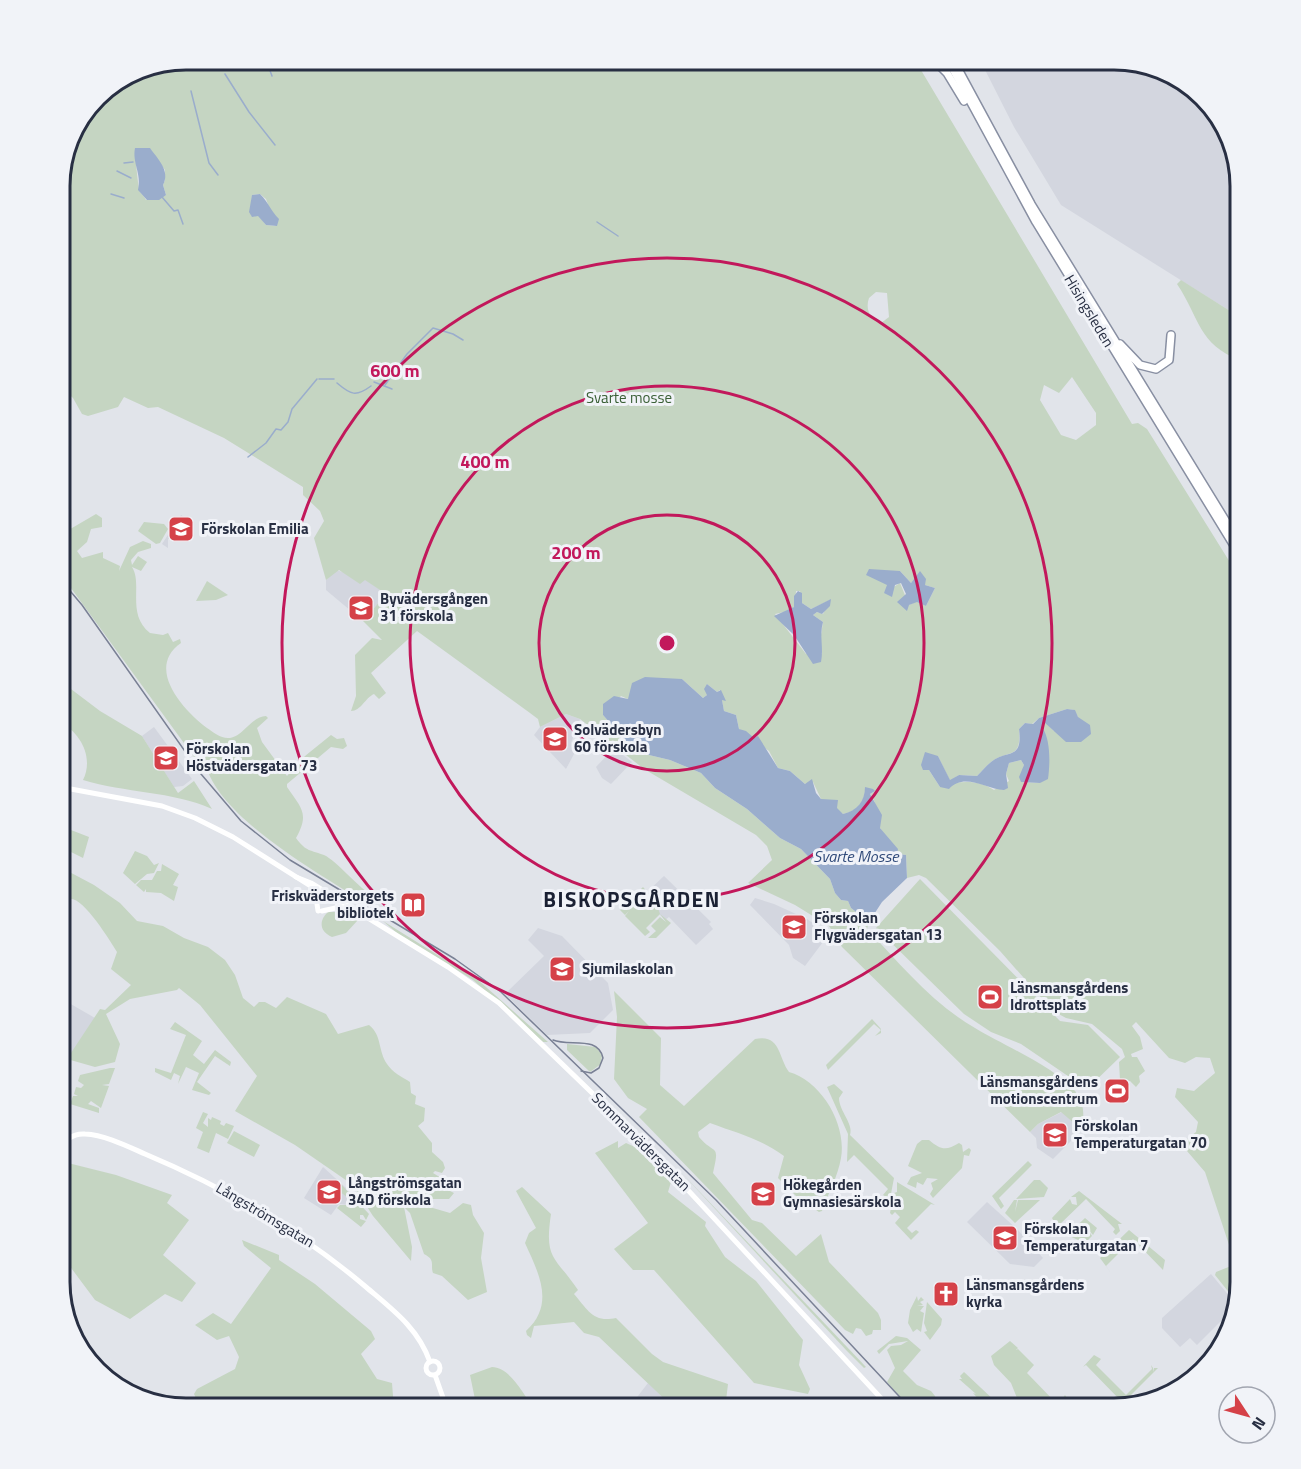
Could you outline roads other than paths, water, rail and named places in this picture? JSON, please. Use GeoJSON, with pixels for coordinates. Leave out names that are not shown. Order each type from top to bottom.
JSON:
{"type":"FeatureCollection","features":[{"type":"Feature","properties":{"kind":"highway"},"geometry":{"type":"LineString","coordinates":[[945,71],[978,127],[983,130]]}},
{"type":"Feature","properties":{"kind":"highway","name":"Hisingsleden"},"geometry":{"type":"LineString","coordinates":[[954,71],[983,130],[1112,350],[1230,539]]}},
{"type":"Feature","properties":{"kind":"highway","name":"Hisingsleden"},"geometry":{"type":"LineString","coordinates":[[959,71],[1016,177],[1230,528]]}},
{"type":"Feature","properties":{"kind":"highway"},"geometry":{"type":"LineString","coordinates":[[1113,337],[1137,363],[1154,369],[1168,361],[1171,335]]}},
{"type":"Feature","properties":{"kind":"street","name":"Sommarvädersgatan"},"geometry":{"type":"LineString","coordinates":[[70,790],[181,812],[216,828],[340,907],[358,913]]}},
{"type":"Feature","properties":{"kind":"street","name":"Sommarvädersgatan"},"geometry":{"type":"LineString","coordinates":[[296,877],[310,883],[466,978],[516,1019],[648,1147],[881,1398]]}},
{"type":"Feature","properties":{"kind":"street"},"geometry":{"type":"LineString","coordinates":[[308,885],[316,897],[320,911],[340,907]]}},
{"type":"Feature","properties":{"kind":"street","name":"Långströmsgatan"},"geometry":{"type":"LineString","coordinates":[[70,1138],[79,1134],[104,1138],[213,1183],[243,1200],[316,1246],[394,1310],[417,1334],[430,1362]]}},
{"type":"Feature","properties":{"kind":"street","name":"Långströmsgatan"},"geometry":{"type":"LineString","coordinates":[[430,1362],[436,1362],[440,1367],[435,1375]]}},
{"type":"Feature","properties":{"kind":"street","name":"Långströmsgatan"},"geometry":{"type":"LineString","coordinates":[[430,1362],[426,1370],[430,1375],[435,1375]]}},
{"type":"Feature","properties":{"kind":"street","name":"Långströmsgatan"},"geometry":{"type":"LineString","coordinates":[[435,1375],[443,1398]]}},
{"type":"Feature","properties":{"kind":"water"},"geometry":{"type":"Polygon","coordinates":[[[135,148],[150,148],[162,165],[166,195],[159,200],[147,200],[138,190],[135,148]]]}},
{"type":"Feature","properties":{"kind":"water"},"geometry":{"type":"Polygon","coordinates":[[[260,194],[279,219],[277,226],[266,225],[258,216],[252,217],[249,212],[252,195],[260,194]]]}},
{"type":"Feature","properties":{"kind":"water"},"geometry":{"type":"Polygon","coordinates":[[[869,569],[900,571],[911,583],[920,571],[926,579],[925,585],[935,588],[926,606],[917,602],[909,605],[907,611],[897,602],[906,594],[901,583],[895,585],[892,597],[884,593],[887,585],[866,575],[869,569]]]}},
{"type":"Feature","properties":{"kind":"water"},"geometry":{"type":"Polygon","coordinates":[[[798,591],[802,593],[802,603],[811,609],[831,599],[830,606],[822,614],[817,612],[813,615],[823,622],[821,662],[813,664],[794,635],[774,616],[794,607],[794,596],[798,591]]]}},
{"type":"Feature","properties":{"kind":"water","name":"Svarte Mosse"},"geometry":{"type":"Polygon","coordinates":[[[645,677],[682,679],[703,698],[707,695],[704,689],[707,684],[717,692],[721,690],[726,701],[722,700],[724,711],[736,715],[739,729],[746,731],[754,738],[758,736],[778,768],[790,771],[805,784],[812,779],[816,793],[821,799],[838,800],[837,808],[843,814],[859,805],[864,797],[865,787],[875,791],[870,794],[882,815],[880,828],[898,849],[897,854],[906,855],[907,878],[882,902],[869,922],[851,908],[848,901],[841,900],[835,893],[830,879],[801,849],[780,838],[747,809],[715,788],[701,773],[670,760],[649,755],[622,742],[617,731],[603,715],[603,704],[614,696],[628,699],[632,683],[645,677]]]}},
{"type":"Feature","properties":{"kind":"water"},"geometry":{"type":"Polygon","coordinates":[[[1067,709],[1075,710],[1078,717],[1090,725],[1091,734],[1081,742],[1066,742],[1044,722],[1042,727],[1048,745],[1049,766],[1048,779],[1040,783],[1021,782],[1019,777],[1024,765],[1021,760],[1009,763],[1006,774],[1008,788],[1004,790],[968,782],[955,784],[949,789],[940,787],[929,770],[923,770],[921,765],[925,752],[938,756],[950,780],[959,775],[977,776],[997,758],[1016,750],[1020,739],[1019,729],[1025,723],[1033,724],[1039,718],[1067,709]]]}},
{"type":"Feature","properties":{"kind":"waterway"},"geometry":{"type":"LineString","coordinates":[[270,71],[272,76]]}},
{"type":"Feature","properties":{"kind":"waterway"},"geometry":{"type":"LineString","coordinates":[[225,74],[249,112],[275,145]]}},
{"type":"Feature","properties":{"kind":"waterway"},"geometry":{"type":"LineString","coordinates":[[191,91],[209,163],[218,175]]}},
{"type":"Feature","properties":{"kind":"waterway"},"geometry":{"type":"LineString","coordinates":[[124,163],[133,162]]}},
{"type":"Feature","properties":{"kind":"waterway"},"geometry":{"type":"LineString","coordinates":[[117,171],[131,178]]}},
{"type":"Feature","properties":{"kind":"waterway"},"geometry":{"type":"LineString","coordinates":[[111,194],[124,198]]}},
{"type":"Feature","properties":{"kind":"waterway"},"geometry":{"type":"LineString","coordinates":[[162,197],[174,211],[178,210],[183,224]]}},
{"type":"Feature","properties":{"kind":"waterway"},"geometry":{"type":"LineString","coordinates":[[597,222],[618,236]]}},
{"type":"Feature","properties":{"kind":"waterway"},"geometry":{"type":"LineString","coordinates":[[385,385],[407,354],[433,328],[453,334],[463,340]]}},
{"type":"Feature","properties":{"kind":"waterway"},"geometry":{"type":"LineString","coordinates":[[248,457],[266,443],[276,429],[281,430],[288,422],[292,409],[317,379]]}},
{"type":"Feature","properties":{"kind":"waterway"},"geometry":{"type":"LineString","coordinates":[[319,379],[334,379]]}},
{"type":"Feature","properties":{"kind":"waterway"},"geometry":{"type":"LineString","coordinates":[[374,382],[392,389]]}},
{"type":"Feature","properties":{"kind":"waterway"},"geometry":{"type":"LineString","coordinates":[[337,383],[354,393],[371,386]]}},
{"type":"Feature","properties":{"kind":"tram line"},"geometry":{"type":"LineString","coordinates":[[71,592],[201,774],[241,821],[290,860],[455,959],[501,992],[716,1200],[901,1398]]}},
{"type":"Feature","properties":{"kind":"tram line"},"geometry":{"type":"LineString","coordinates":[[553,1040],[589,1044],[600,1051],[603,1058],[599,1068],[591,1073],[581,1071]]}},
{"type":"Feature","properties":{"kind":"place","name":"Förskolan Emilia"},"geometry":{"type":"Point","coordinates":[181,529]}},
{"type":"Feature","properties":{"kind":"place","name":"Byvädersgången 31 förskola"},"geometry":{"type":"Point","coordinates":[361,608]}},
{"type":"Feature","properties":{"kind":"place","name":"Solvädersbyn 60 förskola"},"geometry":{"type":"Point","coordinates":[555,739]}},
{"type":"Feature","properties":{"kind":"place","name":"Förskolan Höstvädersgatan 73"},"geometry":{"type":"Point","coordinates":[166,758]}},
{"type":"Feature","properties":{"kind":"place","name":"Friskväderstorgets bibliotek"},"geometry":{"type":"Point","coordinates":[413,905]}},
{"type":"Feature","properties":{"kind":"place","name":"Förskolan Flygvädersgatan 13"},"geometry":{"type":"Point","coordinates":[794,927]}},
{"type":"Feature","properties":{"kind":"place","name":"Sjumilaskolan"},"geometry":{"type":"Point","coordinates":[562,969]}},
{"type":"Feature","properties":{"kind":"place","name":"Länsmansgårdens Idrottsplats"},"geometry":{"type":"Point","coordinates":[990,997]}},
{"type":"Feature","properties":{"kind":"place","name":"Länsmansgårdens motionscentrum"},"geometry":{"type":"Point","coordinates":[1117,1091]}},
{"type":"Feature","properties":{"kind":"place","name":"Förskolan Temperaturgatan 70"},"geometry":{"type":"Point","coordinates":[1055,1135]}},
{"type":"Feature","properties":{"kind":"place","name":"Långströmsgatan 34D förskola"},"geometry":{"type":"Point","coordinates":[329,1192]}},
{"type":"Feature","properties":{"kind":"place","name":"Hökegården Gymnasiesärskola"},"geometry":{"type":"Point","coordinates":[763,1194]}},
{"type":"Feature","properties":{"kind":"place","name":"Förskolan Temperaturgatan 7"},"geometry":{"type":"Point","coordinates":[1005,1238]}},
{"type":"Feature","properties":{"kind":"place","name":"Länsmansgårdens kyrka"},"geometry":{"type":"Point","coordinates":[946,1294]}},
{"type":"Feature","properties":{"kind":"district","name":"BISKOPSGÅRDEN"},"geometry":{"type":"Point","coordinates":[632,900]}},
{"type":"Feature","properties":{"kind":"park label","name":"Svarte mosse"},"geometry":{"type":"Point","coordinates":[629,398]}}]}
